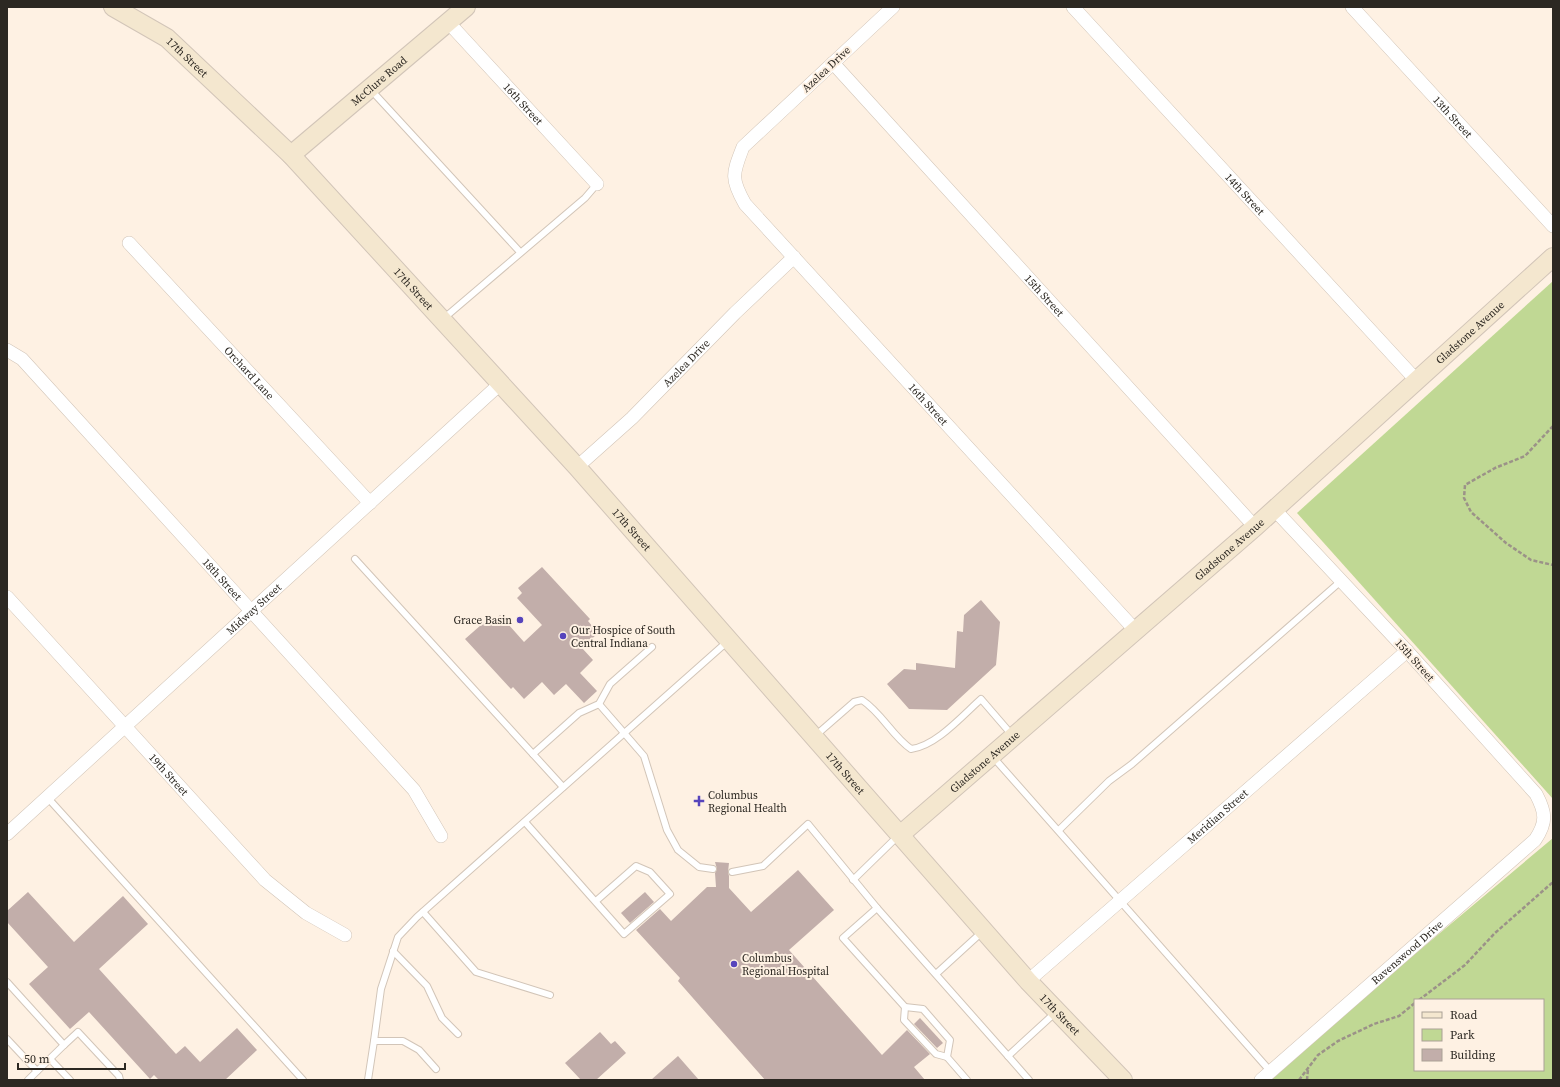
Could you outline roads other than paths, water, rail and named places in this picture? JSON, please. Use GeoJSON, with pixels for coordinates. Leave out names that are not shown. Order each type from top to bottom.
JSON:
{"type":"FeatureCollection","features":[{"type":"Feature","properties":{"kind":"street","name":"17th Street"},"geometry":{"type":"LineString","coordinates":[[114,7],[167,38],[291,155],[577,468],[1028,981],[1122,1080]]}},
{"type":"Feature","properties":{"kind":"street","name":"McClure Road"},"geometry":{"type":"LineString","coordinates":[[291,155],[466,7]]}},
{"type":"Feature","properties":{"kind":"street","name":"Azelea Drive"},"geometry":{"type":"LineString","coordinates":[[734,171],[743,146],[893,7]]}},
{"type":"Feature","properties":{"kind":"street","name":"14th Street"},"geometry":{"type":"LineString","coordinates":[[1073,7],[1417,381]]}},
{"type":"Feature","properties":{"kind":"street","name":"13th Street"},"geometry":{"type":"LineString","coordinates":[[1352,7],[1553,226]]}},
{"type":"Feature","properties":{"kind":"street","name":"16th Street"},"geometry":{"type":"LineString","coordinates":[[448,22],[597,184]]}},
{"type":"Feature","properties":{"kind":"street","name":"15th Street"},"geometry":{"type":"LineString","coordinates":[[833,63],[1255,527]]}},
{"type":"Feature","properties":{"kind":"street","name":"16th Street"},"geometry":{"type":"LineString","coordinates":[[734,171],[735,188],[744,204],[1136,631]]}},
{"type":"Feature","properties":{"kind":"street","name":"Orchard Lane"},"geometry":{"type":"LineString","coordinates":[[129,243],[370,503]]}},
{"type":"Feature","properties":{"kind":"street","name":"Gladstone Avenue"},"geometry":{"type":"LineString","coordinates":[[900,835],[1255,527],[1553,257]]}},
{"type":"Feature","properties":{"kind":"street","name":"Azelea Drive"},"geometry":{"type":"LineString","coordinates":[[577,468],[632,418],[735,313],[794,258]]}},
{"type":"Feature","properties":{"kind":"street","name":"18th Street"},"geometry":{"type":"LineString","coordinates":[[7,350],[22,359],[414,790],[441,836]]}},
{"type":"Feature","properties":{"kind":"street","name":"Midway Street"},"geometry":{"type":"LineString","coordinates":[[7,834],[500,384]]}},
{"type":"Feature","properties":{"kind":"street","name":"15th Street"},"geometry":{"type":"LineString","coordinates":[[1274,509],[1407,651],[1536,794],[1542,805],[1544,818]]}},
{"type":"Feature","properties":{"kind":"street","name":"19th Street"},"geometry":{"type":"LineString","coordinates":[[7,597],[265,880],[306,913],[345,935]]}},
{"type":"Feature","properties":{"kind":"street","name":"Meridian Street"},"geometry":{"type":"LineString","coordinates":[[1028,981],[1407,651]]}},
{"type":"Feature","properties":{"kind":"street","name":"Ravenswood Drive"},"geometry":{"type":"LineString","coordinates":[[1266,1076],[1535,840],[1542,829],[1544,818]]}},
{"type":"Feature","properties":{"kind":"lane"},"geometry":{"type":"LineString","coordinates":[[370,89],[520,252]]}},
{"type":"Feature","properties":{"kind":"lane"},"geometry":{"type":"LineString","coordinates":[[442,320],[585,198],[597,184]]}},
{"type":"Feature","properties":{"kind":"lane"},"geometry":{"type":"LineString","coordinates":[[355,559],[564,787]]}},
{"type":"Feature","properties":{"kind":"lane"},"geometry":{"type":"LineString","coordinates":[[1059,830],[1109,781],[1132,764],[1341,581]]}},
{"type":"Feature","properties":{"kind":"lane"},"geometry":{"type":"LineString","coordinates":[[368,1080],[381,989],[398,937],[423,912],[729,641]]}},
{"type":"Feature","properties":{"kind":"lane"},"geometry":{"type":"LineString","coordinates":[[533,754],[579,713],[599,704],[610,684],[652,647]]}},
{"type":"Feature","properties":{"kind":"lane"},"geometry":{"type":"LineString","coordinates":[[813,737],[854,702],[862,700],[872,707],[901,742],[911,749],[922,748],[932,742],[981,699],[1014,737]]}},
{"type":"Feature","properties":{"kind":"lane"},"geometry":{"type":"LineString","coordinates":[[599,704],[644,756],[667,830],[678,850],[699,867],[713,869]]}},
{"type":"Feature","properties":{"kind":"lane"},"geometry":{"type":"LineString","coordinates":[[992,756],[1120,900],[1191,983],[1266,1076]]}},
{"type":"Feature","properties":{"kind":"lane"},"geometry":{"type":"LineString","coordinates":[[47,797],[303,1080]]}},
{"type":"Feature","properties":{"kind":"lane"},"geometry":{"type":"LineString","coordinates":[[524,822],[624,934],[670,894],[650,872],[636,866],[596,901]]}},
{"type":"Feature","properties":{"kind":"lane"},"geometry":{"type":"LineString","coordinates":[[732,872],[763,866],[808,824],[877,908],[1029,1080]]}},
{"type":"Feature","properties":{"kind":"lane"},"geometry":{"type":"LineString","coordinates":[[853,880],[900,835]]}},
{"type":"Feature","properties":{"kind":"lane"},"geometry":{"type":"LineString","coordinates":[[877,908],[844,938],[905,1007],[923,1009],[950,1040],[947,1057]]}},
{"type":"Feature","properties":{"kind":"lane"},"geometry":{"type":"LineString","coordinates":[[423,912],[476,972],[550,995]]}},
{"type":"Feature","properties":{"kind":"lane"},"geometry":{"type":"LineString","coordinates":[[936,974],[984,930]]}},
{"type":"Feature","properties":{"kind":"lane"},"geometry":{"type":"LineString","coordinates":[[393,951],[427,986],[442,1018],[458,1034]]}},
{"type":"Feature","properties":{"kind":"lane"},"geometry":{"type":"LineString","coordinates":[[7,982],[64,1045]]}},
{"type":"Feature","properties":{"kind":"lane"},"geometry":{"type":"LineString","coordinates":[[905,1007],[904,1020],[936,1054],[947,1057],[968,1080]]}},
{"type":"Feature","properties":{"kind":"lane"},"geometry":{"type":"LineString","coordinates":[[1008,1056],[1057,1011]]}},
{"type":"Feature","properties":{"kind":"lane"},"geometry":{"type":"LineString","coordinates":[[28,1080],[78,1032],[120,1080]]}},
{"type":"Feature","properties":{"kind":"lane"},"geometry":{"type":"LineString","coordinates":[[7,1039],[37,1071]]}},
{"type":"Feature","properties":{"kind":"lane"},"geometry":{"type":"LineString","coordinates":[[374,1041],[403,1041],[419,1050],[436,1069]]}},
{"type":"Feature","properties":{"kind":"lane"},"geometry":{"type":"LineString","coordinates":[[50,1059],[70,1080]]}},
{"type":"Feature","properties":{"kind":"place","name":"Grace Basin"},"geometry":{"type":"Point","coordinates":[520,620]}},
{"type":"Feature","properties":{"kind":"place","name":"Our Hospice of South Central Indiana"},"geometry":{"type":"Point","coordinates":[563,636]}},
{"type":"Feature","properties":{"kind":"place","name":"Columbus Regional Health"},"geometry":{"type":"Point","coordinates":[699,801]}},
{"type":"Feature","properties":{"kind":"place","name":"Columbus Regional Hospital"},"geometry":{"type":"Point","coordinates":[734,964]}}]}
